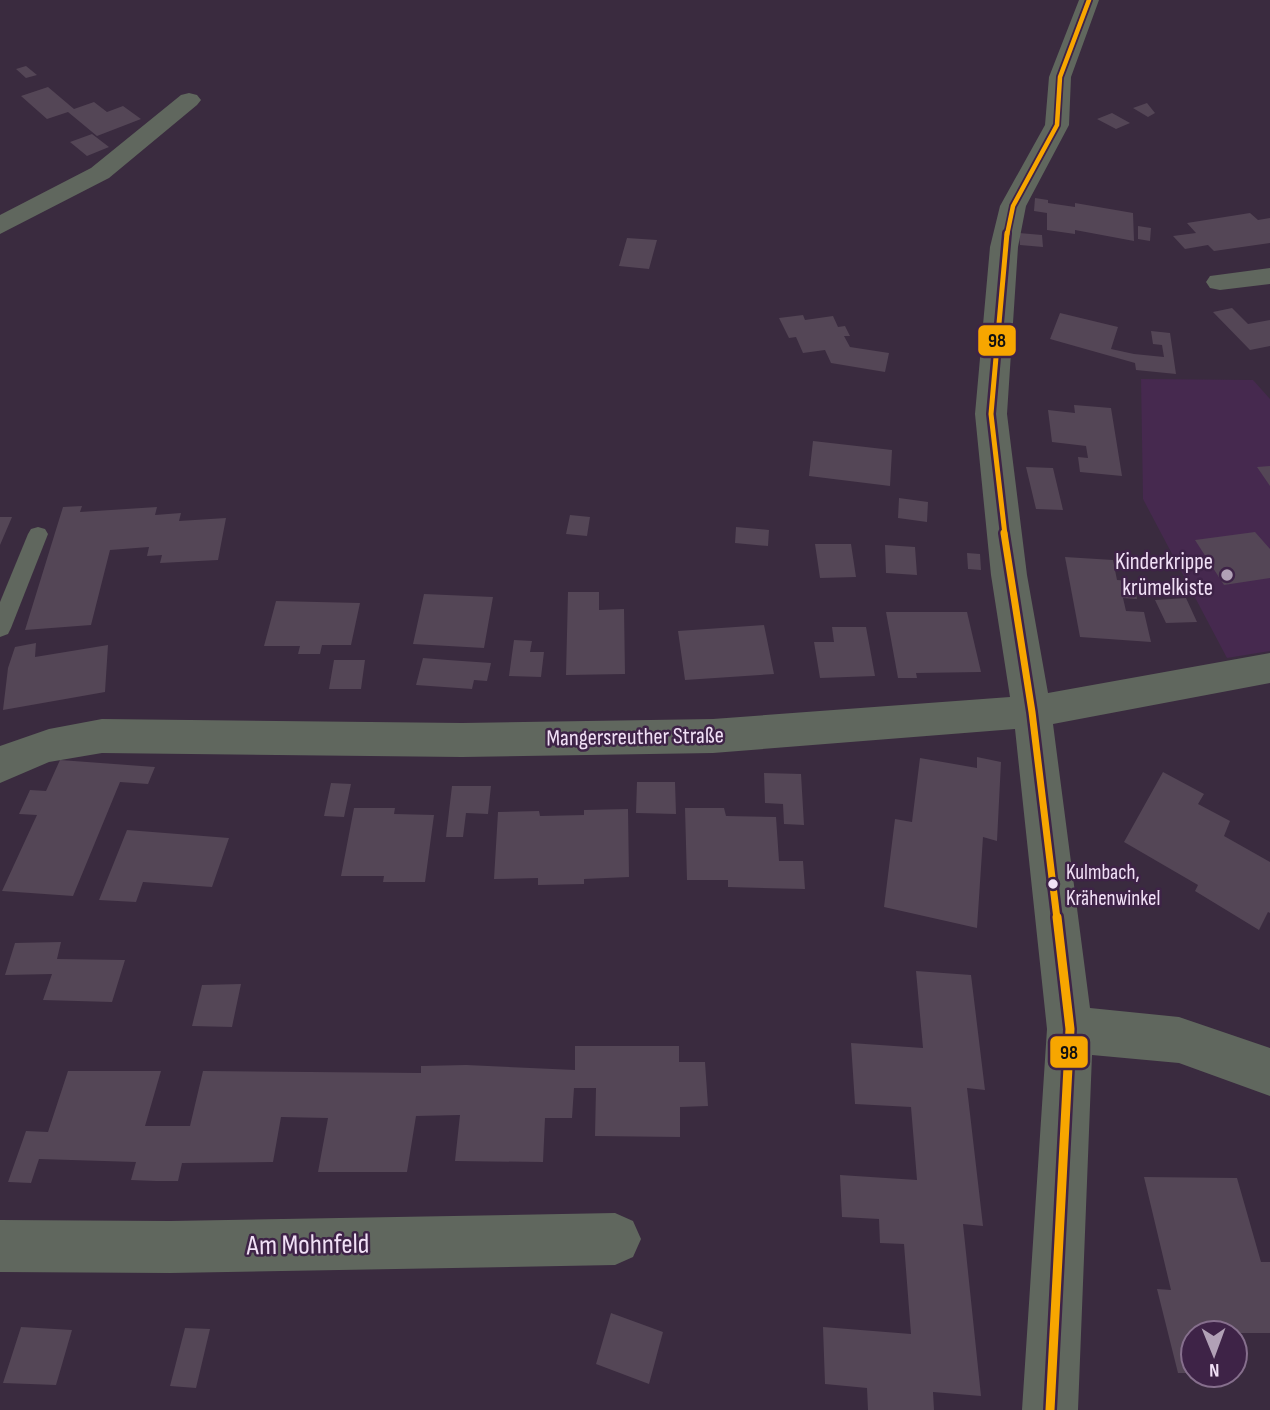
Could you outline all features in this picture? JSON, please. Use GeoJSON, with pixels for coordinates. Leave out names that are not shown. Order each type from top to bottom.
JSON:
{"type":"FeatureCollection","features":[{"type":"Feature","properties":{"kind":"street"},"geometry":{"type":"LineString","coordinates":[[1050,1410],[1070,1029],[1032,712],[1009,575],[990,414],[1004,247],[1013,206],[1058,125],[1060,77],[1086,6]]}},
{"type":"Feature","properties":{"kind":"street"},"geometry":{"type":"LineString","coordinates":[[0,226],[100,173],[189,100]]}},
{"type":"Feature","properties":{"kind":"street"},"geometry":{"type":"LineString","coordinates":[[1220,282],[1270,276]]}},
{"type":"Feature","properties":{"kind":"street","name":"Mangersreuther Straße"},"geometry":{"type":"LineString","coordinates":[[0,766],[18,755],[58,741],[102,736],[463,740],[713,736],[1032,712],[1270,668]]}},
{"type":"Feature","properties":{"kind":"street"},"geometry":{"type":"LineString","coordinates":[[1070,1029],[1179,1040],[1270,1072]]}},
{"type":"Feature","properties":{"kind":"street","name":"Am Mohnfeld"},"geometry":{"type":"LineString","coordinates":[[0,1246],[170,1247],[615,1239]]}},
{"type":"Feature","properties":{"kind":"lane"},"geometry":{"type":"LineString","coordinates":[[0,628],[38,534]]}},
{"type":"Feature","properties":{"kind":"shaded area","name":"Kinderkrippe krümelkiste"},"geometry":{"type":"Polygon","coordinates":[[[1141,379],[1253,380],[1270,399],[1270,651],[1227,658],[1143,499],[1141,379]]]}},
{"type":"Feature","properties":{"kind":"building"},"geometry":{"type":"Polygon","coordinates":[[[26,66],[37,75],[26,78],[16,69],[26,66]]]}},
{"type":"Feature","properties":{"kind":"building"},"geometry":{"type":"Polygon","coordinates":[[[48,87],[74,109],[94,102],[107,112],[123,106],[141,119],[97,136],[68,112],[47,119],[21,96],[48,87]]]}},
{"type":"Feature","properties":{"kind":"building"},"geometry":{"type":"Polygon","coordinates":[[[1147,103],[1155,113],[1148,117],[1133,108],[1147,103]]]}},
{"type":"Feature","properties":{"kind":"building"},"geometry":{"type":"Polygon","coordinates":[[[1112,113],[1130,123],[1116,129],[1097,119],[1112,113]]]}},
{"type":"Feature","properties":{"kind":"building"},"geometry":{"type":"Polygon","coordinates":[[[92,134],[109,147],[87,156],[70,142],[92,134]]]}},
{"type":"Feature","properties":{"kind":"building"},"geometry":{"type":"Polygon","coordinates":[[[1035,198],[1048,200],[1048,203],[1075,207],[1075,203],[1133,213],[1134,241],[1075,230],[1075,234],[1047,230],[1047,213],[1034,211],[1035,198]]]}},
{"type":"Feature","properties":{"kind":"building"},"geometry":{"type":"Polygon","coordinates":[[[1250,213],[1258,220],[1270,218],[1270,243],[1214,251],[1208,245],[1185,249],[1173,236],[1196,233],[1187,223],[1250,213]]]}},
{"type":"Feature","properties":{"kind":"building"},"geometry":{"type":"Polygon","coordinates":[[[1138,226],[1151,228],[1150,241],[1138,239],[1138,226]]]}},
{"type":"Feature","properties":{"kind":"building"},"geometry":{"type":"Polygon","coordinates":[[[1019,233],[1042,235],[1043,247],[1020,245],[1019,233]]]}},
{"type":"Feature","properties":{"kind":"building"},"geometry":{"type":"Polygon","coordinates":[[[627,238],[657,240],[649,269],[619,266],[627,238]]]}},
{"type":"Feature","properties":{"kind":"building"},"geometry":{"type":"Polygon","coordinates":[[[1232,308],[1248,324],[1270,320],[1270,346],[1250,350],[1213,312],[1232,308]]]}},
{"type":"Feature","properties":{"kind":"building"},"geometry":{"type":"Polygon","coordinates":[[[1060,313],[1118,327],[1111,349],[1134,354],[1164,357],[1162,345],[1153,344],[1151,331],[1170,333],[1176,374],[1136,370],[1135,363],[1050,339],[1060,313]]]}},
{"type":"Feature","properties":{"kind":"building"},"geometry":{"type":"Polygon","coordinates":[[[803,315],[805,320],[833,316],[838,327],[845,326],[850,336],[844,336],[850,347],[889,353],[885,372],[831,363],[825,350],[803,353],[796,337],[789,338],[779,318],[803,315]]]}},
{"type":"Feature","properties":{"kind":"building"},"geometry":{"type":"Polygon","coordinates":[[[1074,405],[1111,408],[1122,476],[1080,472],[1078,457],[1088,458],[1086,446],[1052,442],[1048,410],[1075,413],[1074,405]]]}},
{"type":"Feature","properties":{"kind":"building"},"geometry":{"type":"Polygon","coordinates":[[[813,441],[892,450],[890,486],[809,476],[813,441]]]}},
{"type":"Feature","properties":{"kind":"building"},"geometry":{"type":"Polygon","coordinates":[[[1270,466],[1270,486],[1257,467],[1270,466]]]}},
{"type":"Feature","properties":{"kind":"building"},"geometry":{"type":"Polygon","coordinates":[[[1026,467],[1053,468],[1063,510],[1036,509],[1026,467]]]}},
{"type":"Feature","properties":{"kind":"building"},"geometry":{"type":"Polygon","coordinates":[[[899,498],[928,502],[927,522],[898,518],[899,498]]]}},
{"type":"Feature","properties":{"kind":"building"},"geometry":{"type":"Polygon","coordinates":[[[82,506],[80,512],[157,507],[155,515],[181,513],[179,521],[226,518],[218,560],[160,563],[162,555],[147,556],[149,547],[110,550],[91,625],[25,630],[63,507],[82,506]]]}},
{"type":"Feature","properties":{"kind":"building"},"geometry":{"type":"Polygon","coordinates":[[[570,515],[590,517],[587,536],[566,534],[570,515]]]}},
{"type":"Feature","properties":{"kind":"building"},"geometry":{"type":"Polygon","coordinates":[[[0,517],[12,517],[0,545],[0,517]]]}},
{"type":"Feature","properties":{"kind":"building"},"geometry":{"type":"Polygon","coordinates":[[[736,527],[769,530],[768,546],[735,543],[736,527]]]}},
{"type":"Feature","properties":{"kind":"building"},"geometry":{"type":"Polygon","coordinates":[[[1255,532],[1270,549],[1270,578],[1224,585],[1195,540],[1255,532]]]}},
{"type":"Feature","properties":{"kind":"building"},"geometry":{"type":"Polygon","coordinates":[[[815,544],[851,544],[856,577],[820,578],[815,544]]]}},
{"type":"Feature","properties":{"kind":"building"},"geometry":{"type":"Polygon","coordinates":[[[885,545],[915,547],[917,575],[886,573],[885,545]]]}},
{"type":"Feature","properties":{"kind":"building"},"geometry":{"type":"Polygon","coordinates":[[[967,553],[980,554],[981,570],[968,569],[967,553]]]}},
{"type":"Feature","properties":{"kind":"building"},"geometry":{"type":"Polygon","coordinates":[[[1065,557],[1113,560],[1117,580],[1133,581],[1137,599],[1123,598],[1126,611],[1144,612],[1151,642],[1080,637],[1065,557]]]}},
{"type":"Feature","properties":{"kind":"building"},"geometry":{"type":"Polygon","coordinates":[[[568,592],[599,592],[599,610],[624,609],[625,674],[566,675],[568,592]]]}},
{"type":"Feature","properties":{"kind":"building"},"geometry":{"type":"Polygon","coordinates":[[[424,594],[493,597],[484,648],[413,644],[424,594]]]}},
{"type":"Feature","properties":{"kind":"building"},"geometry":{"type":"Polygon","coordinates":[[[1186,598],[1197,622],[1166,623],[1155,600],[1186,598]]]}},
{"type":"Feature","properties":{"kind":"building"},"geometry":{"type":"Polygon","coordinates":[[[276,601],[360,603],[351,645],[322,645],[320,654],[298,654],[300,646],[264,646],[276,601]]]}},
{"type":"Feature","properties":{"kind":"building"},"geometry":{"type":"Polygon","coordinates":[[[886,612],[967,612],[981,672],[916,673],[917,678],[898,678],[886,612]]]}},
{"type":"Feature","properties":{"kind":"building"},"geometry":{"type":"Polygon","coordinates":[[[764,625],[774,674],[685,680],[678,631],[764,625]]]}},
{"type":"Feature","properties":{"kind":"building"},"geometry":{"type":"Polygon","coordinates":[[[832,627],[866,627],[875,676],[820,678],[814,642],[834,642],[832,627]]]}},
{"type":"Feature","properties":{"kind":"building"},"geometry":{"type":"Polygon","coordinates":[[[514,640],[532,641],[530,652],[544,652],[541,677],[509,676],[514,640]]]}},
{"type":"Feature","properties":{"kind":"building"},"geometry":{"type":"Polygon","coordinates":[[[36,643],[35,657],[108,645],[105,692],[3,710],[8,668],[15,647],[36,643]]]}},
{"type":"Feature","properties":{"kind":"building"},"geometry":{"type":"Polygon","coordinates":[[[423,658],[491,663],[487,681],[474,680],[472,689],[416,685],[423,658]]]}},
{"type":"Feature","properties":{"kind":"building"},"geometry":{"type":"Polygon","coordinates":[[[334,660],[365,660],[361,689],[329,689],[334,660]]]}},
{"type":"Feature","properties":{"kind":"building"},"geometry":{"type":"Polygon","coordinates":[[[977,757],[1001,762],[997,841],[983,837],[977,928],[884,907],[895,819],[912,822],[920,758],[977,768],[977,757]]]}},
{"type":"Feature","properties":{"kind":"building"},"geometry":{"type":"Polygon","coordinates":[[[60,760],[155,767],[148,784],[120,782],[73,896],[2,891],[37,815],[19,814],[30,790],[46,791],[60,760]]]}},
{"type":"Feature","properties":{"kind":"building"},"geometry":{"type":"Polygon","coordinates":[[[1163,772],[1204,794],[1198,804],[1230,821],[1224,836],[1270,862],[1270,913],[1268,912],[1259,930],[1195,891],[1198,885],[1124,842],[1163,772]]]}},
{"type":"Feature","properties":{"kind":"building"},"geometry":{"type":"Polygon","coordinates":[[[764,773],[801,774],[804,825],[784,824],[783,804],[765,803],[764,773]]]}},
{"type":"Feature","properties":{"kind":"building"},"geometry":{"type":"Polygon","coordinates":[[[637,782],[675,782],[676,814],[636,813],[637,782]]]}},
{"type":"Feature","properties":{"kind":"building"},"geometry":{"type":"Polygon","coordinates":[[[331,783],[351,784],[344,817],[324,816],[331,783]]]}},
{"type":"Feature","properties":{"kind":"building"},"geometry":{"type":"Polygon","coordinates":[[[452,786],[491,786],[488,814],[466,813],[463,837],[446,837],[452,786]]]}},
{"type":"Feature","properties":{"kind":"building"},"geometry":{"type":"Polygon","coordinates":[[[354,808],[395,808],[394,814],[434,815],[425,882],[383,882],[384,876],[341,876],[354,808]]]}},
{"type":"Feature","properties":{"kind":"building"},"geometry":{"type":"Polygon","coordinates":[[[685,808],[724,808],[726,816],[776,817],[779,861],[803,861],[805,889],[728,887],[728,880],[687,880],[685,808]]]}},
{"type":"Feature","properties":{"kind":"building"},"geometry":{"type":"Polygon","coordinates":[[[628,809],[629,877],[584,879],[584,884],[538,885],[538,878],[494,879],[498,812],[539,811],[540,816],[584,815],[584,810],[628,809]]]}},
{"type":"Feature","properties":{"kind":"building"},"geometry":{"type":"Polygon","coordinates":[[[127,830],[229,838],[212,887],[143,882],[136,902],[99,900],[127,830]]]}},
{"type":"Feature","properties":{"kind":"building"},"geometry":{"type":"Polygon","coordinates":[[[61,942],[57,959],[125,960],[112,1002],[43,1000],[52,974],[5,975],[15,943],[61,942]]]}},
{"type":"Feature","properties":{"kind":"building"},"geometry":{"type":"Polygon","coordinates":[[[916,971],[971,975],[985,1090],[967,1088],[983,1226],[963,1224],[981,1396],[933,1392],[934,1410],[868,1410],[867,1388],[825,1384],[823,1327],[911,1334],[904,1244],[880,1243],[879,1219],[842,1217],[840,1175],[917,1180],[911,1107],[855,1104],[851,1043],[923,1048],[916,971]]]}},
{"type":"Feature","properties":{"kind":"building"},"geometry":{"type":"Polygon","coordinates":[[[241,984],[232,1027],[192,1026],[202,985],[241,984]]]}},
{"type":"Feature","properties":{"kind":"building"},"geometry":{"type":"Polygon","coordinates":[[[575,1046],[679,1046],[679,1062],[705,1062],[708,1106],[680,1107],[680,1137],[595,1136],[596,1088],[574,1088],[572,1118],[545,1118],[543,1162],[455,1161],[460,1115],[416,1116],[407,1172],[318,1172],[328,1118],[281,1117],[273,1162],[182,1163],[178,1181],[156,1181],[131,1180],[136,1162],[39,1159],[31,1183],[8,1182],[26,1131],[48,1132],[68,1071],[161,1071],[145,1126],[190,1126],[203,1071],[421,1073],[421,1066],[466,1065],[575,1070],[575,1046]]]}},
{"type":"Feature","properties":{"kind":"building"},"geometry":{"type":"Polygon","coordinates":[[[1144,1177],[1237,1178],[1261,1262],[1270,1262],[1270,1333],[1249,1333],[1249,1319],[1179,1319],[1178,1373],[1157,1289],[1171,1290],[1144,1177]]]}},
{"type":"Feature","properties":{"kind":"building"},"geometry":{"type":"Polygon","coordinates":[[[611,1313],[663,1332],[649,1384],[596,1364],[611,1313]]]}},
{"type":"Feature","properties":{"kind":"building"},"geometry":{"type":"Polygon","coordinates":[[[21,1327],[72,1330],[56,1385],[3,1383],[21,1327]]]}},
{"type":"Feature","properties":{"kind":"building"},"geometry":{"type":"Polygon","coordinates":[[[185,1328],[210,1329],[196,1388],[170,1386],[185,1328]]]}},
{"type":"Feature","properties":{"kind":"transit line","name":"98"},"geometry":{"type":"LineString","coordinates":[[1050,1410],[1070,1029],[1032,712],[1009,575],[991,414],[1004,247],[1013,206],[1057,125],[1060,77],[1089,0]]}},
{"type":"Feature","properties":{"kind":"place","name":"Kinderkrippe krümelkiste"},"geometry":{"type":"Point","coordinates":[1227,575]}},
{"type":"Feature","properties":{"kind":"place","name":"Kulmbach, Krähenwinkel"},"geometry":{"type":"Point","coordinates":[1053,884]}}]}
